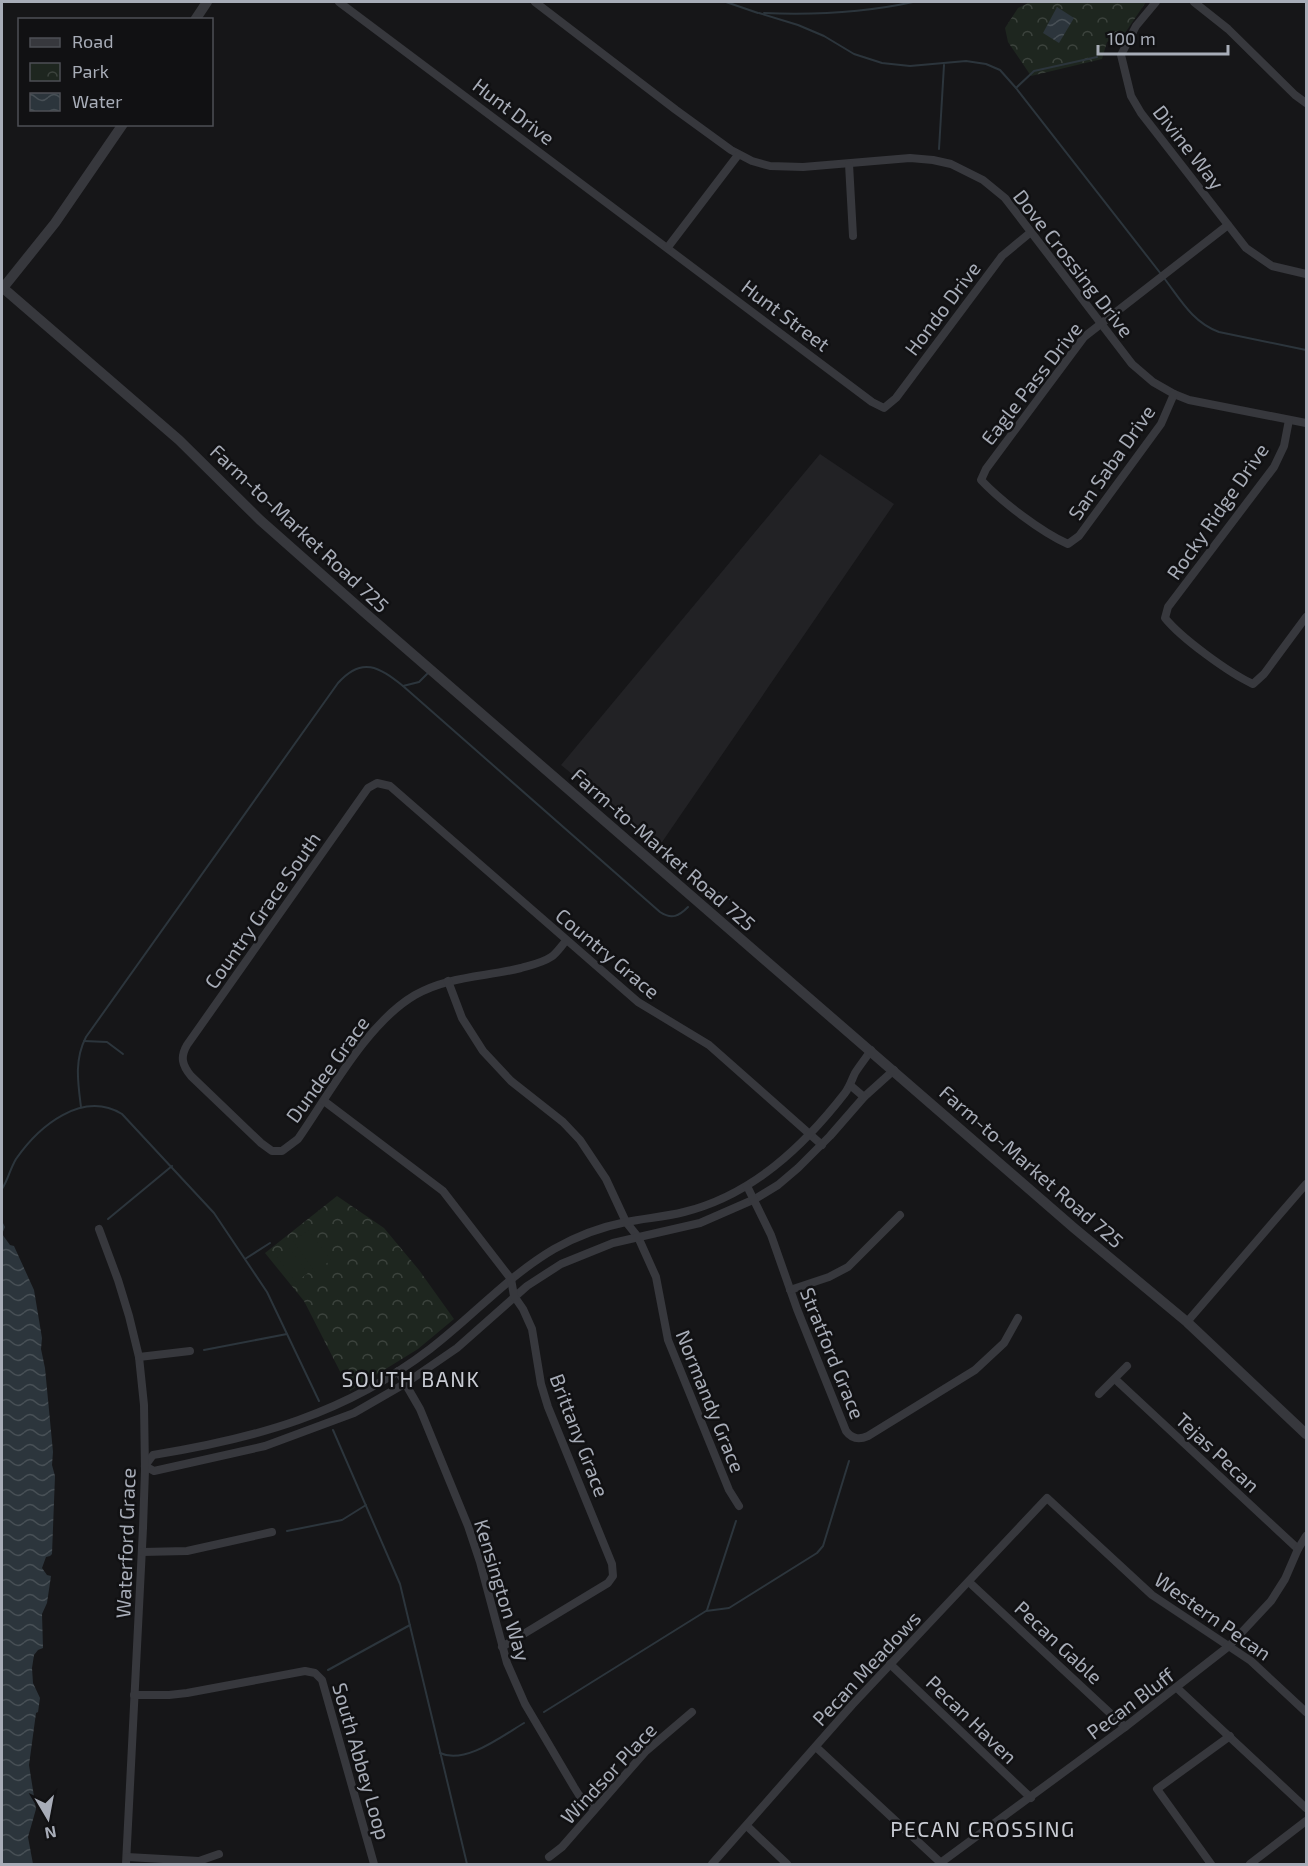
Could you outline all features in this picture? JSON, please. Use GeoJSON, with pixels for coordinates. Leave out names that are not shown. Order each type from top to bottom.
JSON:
{"type":"FeatureCollection","features":[{"type":"Feature","properties":{"kind":"street"},"geometry":{"type":"LineString","coordinates":[[196,18],[207,2]]}},
{"type":"Feature","properties":{"kind":"street","name":"Hunt Drive"},"geometry":{"type":"LineString","coordinates":[[339,2],[668,247]]}},
{"type":"Feature","properties":{"kind":"street","name":"Dove Crossing Drive"},"geometry":{"type":"LineString","coordinates":[[535,2],[738,155],[770,166],[803,168],[910,158],[933,160],[951,164],[983,180],[1005,198],[1141,373],[1174,394],[1189,400],[1306,423]]}},
{"type":"Feature","properties":{"kind":"street","name":"Divine Way"},"geometry":{"type":"LineString","coordinates":[[1156,2],[1136,26],[1121,55],[1131,96],[1141,113],[1246,248],[1272,266],[1306,274]]}},
{"type":"Feature","properties":{"kind":"street"},"geometry":{"type":"LineString","coordinates":[[1194,2],[1228,29],[1306,103]]}},
{"type":"Feature","properties":{"kind":"street"},"geometry":{"type":"LineString","coordinates":[[2,288],[55,223],[122,126]]}},
{"type":"Feature","properties":{"kind":"street"},"geometry":{"type":"LineString","coordinates":[[668,247],[738,155]]}},
{"type":"Feature","properties":{"kind":"street"},"geometry":{"type":"LineString","coordinates":[[849,164],[853,236]]}},
{"type":"Feature","properties":{"kind":"street","name":"Eagle Pass Drive"},"geometry":{"type":"LineString","coordinates":[[1068,544],[1054,538],[991,490],[981,480],[986,469],[1077,345],[1100,323],[1228,225]]}},
{"type":"Feature","properties":{"kind":"street","name":"Hondo Drive"},"geometry":{"type":"LineString","coordinates":[[884,408],[896,398],[1002,256],[1031,232]]}},
{"type":"Feature","properties":{"kind":"street","name":"Hunt Street"},"geometry":{"type":"LineString","coordinates":[[668,247],[872,402],[884,408]]}},
{"type":"Feature","properties":{"kind":"street","name":"Farm-to-Market Road 725"},"geometry":{"type":"LineString","coordinates":[[2,288],[179,440],[260,520],[373,619],[1074,1228],[1187,1322],[1306,1434]]}},
{"type":"Feature","properties":{"kind":"street","name":"San Saba Drive"},"geometry":{"type":"LineString","coordinates":[[1068,544],[1079,536],[1161,424],[1174,394]]}},
{"type":"Feature","properties":{"kind":"street","name":"Rocky Ridge Drive"},"geometry":{"type":"LineString","coordinates":[[1289,420],[1284,446],[1274,467],[1168,608],[1165,618],[1174,629],[1239,678],[1253,684],[1264,674],[1306,617]]}},
{"type":"Feature","properties":{"kind":"street","name":"Country Grace"},"geometry":{"type":"LineString","coordinates":[[377,783],[390,786],[647,1008],[709,1045],[822,1145]]}},
{"type":"Feature","properties":{"kind":"street","name":"Country Grace South"},"geometry":{"type":"LineString","coordinates":[[278,1152],[268,1149],[261,1143],[191,1076],[182,1062],[182,1055],[368,788],[377,783]]}},
{"type":"Feature","properties":{"kind":"street","name":"Dundee Grace"},"geometry":{"type":"LineString","coordinates":[[278,1152],[285,1150],[295,1142],[366,1041],[385,1018],[416,994],[448,981],[512,970],[537,963],[551,957],[566,940]]}},
{"type":"Feature","properties":{"kind":"street","name":"Normandy Grace"},"geometry":{"type":"LineString","coordinates":[[448,981],[462,1018],[483,1051],[511,1081],[550,1110],[580,1140],[606,1179],[626,1222],[638,1237],[656,1277],[668,1340],[729,1490],[739,1506]]}},
{"type":"Feature","properties":{"kind":"street"},"geometry":{"type":"LineString","coordinates":[[871,1050],[855,1073],[850,1085],[809,1134],[777,1165],[747,1186],[684,1212],[626,1222],[570,1241],[511,1279],[462,1324],[398,1371],[348,1400],[294,1422],[219,1444],[153,1455],[145,1466],[154,1471],[238,1454],[290,1438],[354,1413],[406,1383],[457,1348],[537,1278],[573,1258],[598,1248],[700,1223],[754,1199],[787,1178],[822,1145],[864,1097],[894,1071]]}},
{"type":"Feature","properties":{"kind":"street"},"geometry":{"type":"LineString","coordinates":[[850,1085],[864,1097]]}},
{"type":"Feature","properties":{"kind":"street","name":"Brittany Grace"},"geometry":{"type":"LineString","coordinates":[[324,1101],[443,1191],[511,1279],[514,1296],[528,1318],[544,1396],[612,1563],[613,1576],[608,1583],[501,1647]]}},
{"type":"Feature","properties":{"kind":"street"},"geometry":{"type":"LineString","coordinates":[[1187,1322],[1306,1184]]}},
{"type":"Feature","properties":{"kind":"street","name":"Stratford Grace"},"geometry":{"type":"LineString","coordinates":[[747,1186],[773,1241],[846,1431],[855,1438],[868,1437],[975,1370],[1004,1343],[1018,1318]]}},
{"type":"Feature","properties":{"kind":"street"},"geometry":{"type":"LineString","coordinates":[[790,1290],[829,1277],[848,1267],[900,1215]]}},
{"type":"Feature","properties":{"kind":"street","name":"Waterford Grace"},"geometry":{"type":"LineString","coordinates":[[99,1229],[118,1280],[139,1357],[144,1405],[145,1466],[142,1552],[126,1861]]}},
{"type":"Feature","properties":{"kind":"street"},"geometry":{"type":"LineString","coordinates":[[139,1357],[190,1351]]}},
{"type":"Feature","properties":{"kind":"street"},"geometry":{"type":"LineString","coordinates":[[1099,1394],[1127,1365]]}},
{"type":"Feature","properties":{"kind":"street","name":"Kensington Way"},"geometry":{"type":"LineString","coordinates":[[398,1371],[420,1409],[468,1527],[483,1570],[501,1647],[525,1704],[579,1795],[594,1809]]}},
{"type":"Feature","properties":{"kind":"street","name":"Tejas Pecan"},"geometry":{"type":"LineString","coordinates":[[1115,1379],[1298,1549]]}},
{"type":"Feature","properties":{"kind":"street","name":"Pecan Meadows"},"geometry":{"type":"LineString","coordinates":[[712,1864],[747,1826],[784,1780],[890,1664],[1047,1498]]}},
{"type":"Feature","properties":{"kind":"street","name":"Western Pecan"},"geometry":{"type":"LineString","coordinates":[[1047,1498],[1152,1595],[1204,1632],[1229,1646],[1269,1677],[1306,1712]]}},
{"type":"Feature","properties":{"kind":"street"},"geometry":{"type":"LineString","coordinates":[[142,1552],[187,1551],[272,1532]]}},
{"type":"Feature","properties":{"kind":"street","name":"Pecan Bluff"},"geometry":{"type":"LineString","coordinates":[[940,1864],[1177,1688],[1229,1646],[1270,1601],[1285,1579],[1306,1536]]}},
{"type":"Feature","properties":{"kind":"street","name":"Pecan Gable"},"geometry":{"type":"LineString","coordinates":[[969,1581],[1125,1727]]}},
{"type":"Feature","properties":{"kind":"street","name":"Pecan Haven"},"geometry":{"type":"LineString","coordinates":[[890,1664],[1031,1798]]}},
{"type":"Feature","properties":{"kind":"street","name":"South Abbey Loop"},"geometry":{"type":"LineString","coordinates":[[134,1695],[187,1693],[305,1671],[318,1675],[322,1680],[374,1864]]}},
{"type":"Feature","properties":{"kind":"street"},"geometry":{"type":"LineString","coordinates":[[1177,1688],[1306,1808]]}},
{"type":"Feature","properties":{"kind":"street","name":"Windsor Place"},"geometry":{"type":"LineString","coordinates":[[549,1857],[562,1846],[654,1743],[692,1712]]}},
{"type":"Feature","properties":{"kind":"street"},"geometry":{"type":"LineString","coordinates":[[1211,1864],[1157,1789],[1230,1736]]}},
{"type":"Feature","properties":{"kind":"street"},"geometry":{"type":"LineString","coordinates":[[816,1747],[940,1864]]}},
{"type":"Feature","properties":{"kind":"street"},"geometry":{"type":"LineString","coordinates":[[1250,1864],[1306,1821]]}},
{"type":"Feature","properties":{"kind":"street"},"geometry":{"type":"LineString","coordinates":[[747,1826],[787,1864]]}},
{"type":"Feature","properties":{"kind":"street"},"geometry":{"type":"LineString","coordinates":[[126,1861],[199,1861],[219,1854]]}},
{"type":"Feature","properties":{"kind":"shaded area"},"geometry":{"type":"Polygon","coordinates":[[[820,454],[894,504],[660,845],[561,765],[820,454]]]}},
{"type":"Feature","properties":{"kind":"green space"},"geometry":{"type":"Polygon","coordinates":[[[1030,2],[1146,2],[1125,33],[1107,42],[1102,59],[1031,76],[1008,42],[1005,28],[1018,8],[1030,2]]]}},
{"type":"Feature","properties":{"kind":"green space"},"geometry":{"type":"Polygon","coordinates":[[[337,1196],[384,1228],[419,1270],[454,1319],[418,1349],[350,1391],[304,1301],[265,1253],[337,1196]]]}},
{"type":"Feature","properties":{"kind":"green space"},"geometry":{"type":"Polygon","coordinates":[[[308,1230],[331,1260],[315,1272],[293,1241],[308,1230]]]}},
{"type":"Feature","properties":{"kind":"green space"},"geometry":{"type":"Polygon","coordinates":[[[289,1248],[308,1273],[296,1282],[277,1257],[289,1248]]]}},
{"type":"Feature","properties":{"kind":"water"},"geometry":{"type":"Polygon","coordinates":[[[1057,7],[1074,18],[1059,43],[1043,33],[1057,7]]]}},
{"type":"Feature","properties":{"kind":"water"},"geometry":{"type":"Polygon","coordinates":[[[2,1234],[10,1245],[14,1246],[34,1290],[42,1338],[41,1349],[45,1368],[53,1452],[52,1465],[55,1476],[52,1554],[46,1557],[42,1568],[47,1575],[51,1576],[47,1603],[42,1614],[43,1648],[34,1655],[32,1668],[33,1683],[40,1698],[29,1765],[36,1809],[28,1837],[33,1864],[2,1864],[2,1234]]]}},
{"type":"Feature","properties":{"kind":"waterway"},"geometry":{"type":"LineString","coordinates":[[726,2],[758,13]]}},
{"type":"Feature","properties":{"kind":"waterway"},"geometry":{"type":"LineString","coordinates":[[764,13],[838,12],[876,9],[913,2]]}},
{"type":"Feature","properties":{"kind":"waterway"},"geometry":{"type":"LineString","coordinates":[[759,13],[798,25],[824,36],[854,54],[882,63],[910,66],[966,61],[986,64],[1000,70],[1161,274]]}},
{"type":"Feature","properties":{"kind":"waterway"},"geometry":{"type":"LineString","coordinates":[[1016,88],[1034,71],[1097,57]]}},
{"type":"Feature","properties":{"kind":"waterway"},"geometry":{"type":"LineString","coordinates":[[939,149],[944,65]]}},
{"type":"Feature","properties":{"kind":"waterway"},"geometry":{"type":"LineString","coordinates":[[1164,278],[1188,310],[1210,328],[1219,332],[1306,350]]}},
{"type":"Feature","properties":{"kind":"waterway"},"geometry":{"type":"LineString","coordinates":[[81,1107],[78,1063],[86,1037],[338,683],[355,669],[371,667],[403,686],[660,912],[668,916],[675,916],[688,907]]}},
{"type":"Feature","properties":{"kind":"waterway"},"geometry":{"type":"LineString","coordinates":[[403,686],[419,682],[428,673]]}},
{"type":"Feature","properties":{"kind":"waterway"},"geometry":{"type":"LineString","coordinates":[[700,892],[712,889],[729,899]]}},
{"type":"Feature","properties":{"kind":"waterway"},"geometry":{"type":"LineString","coordinates":[[84,1041],[107,1042],[123,1054]]}},
{"type":"Feature","properties":{"kind":"waterway"},"geometry":{"type":"LineString","coordinates":[[2,1189],[16,1159],[37,1135],[63,1115],[92,1106],[107,1108],[122,1114],[214,1213],[267,1292],[319,1401]]}},
{"type":"Feature","properties":{"kind":"waterway"},"geometry":{"type":"LineString","coordinates":[[108,1219],[172,1166]]}},
{"type":"Feature","properties":{"kind":"waterway"},"geometry":{"type":"LineString","coordinates":[[245,1259],[270,1243]]}},
{"type":"Feature","properties":{"kind":"waterway"},"geometry":{"type":"LineString","coordinates":[[204,1350],[287,1334]]}},
{"type":"Feature","properties":{"kind":"waterway"},"geometry":{"type":"LineString","coordinates":[[333,1430],[400,1584],[467,1864]]}},
{"type":"Feature","properties":{"kind":"waterway"},"geometry":{"type":"LineString","coordinates":[[544,1712],[706,1611],[729,1608],[817,1553],[823,1546],[849,1461]]}},
{"type":"Feature","properties":{"kind":"waterway"},"geometry":{"type":"LineString","coordinates":[[287,1531],[342,1520],[366,1505]]}},
{"type":"Feature","properties":{"kind":"waterway"},"geometry":{"type":"LineString","coordinates":[[707,1610],[736,1521]]}},
{"type":"Feature","properties":{"kind":"waterway"},"geometry":{"type":"LineString","coordinates":[[328,1670],[410,1625]]}},
{"type":"Feature","properties":{"kind":"waterway"},"geometry":{"type":"LineString","coordinates":[[440,1753],[450,1756],[472,1752],[524,1723]]}},
{"type":"Feature","properties":{"kind":"district","name":"SOUTH BANK"},"geometry":{"type":"Point","coordinates":[411,1378]}},
{"type":"Feature","properties":{"kind":"district","name":"PECAN CROSSING"},"geometry":{"type":"Point","coordinates":[983,1828]}}]}
